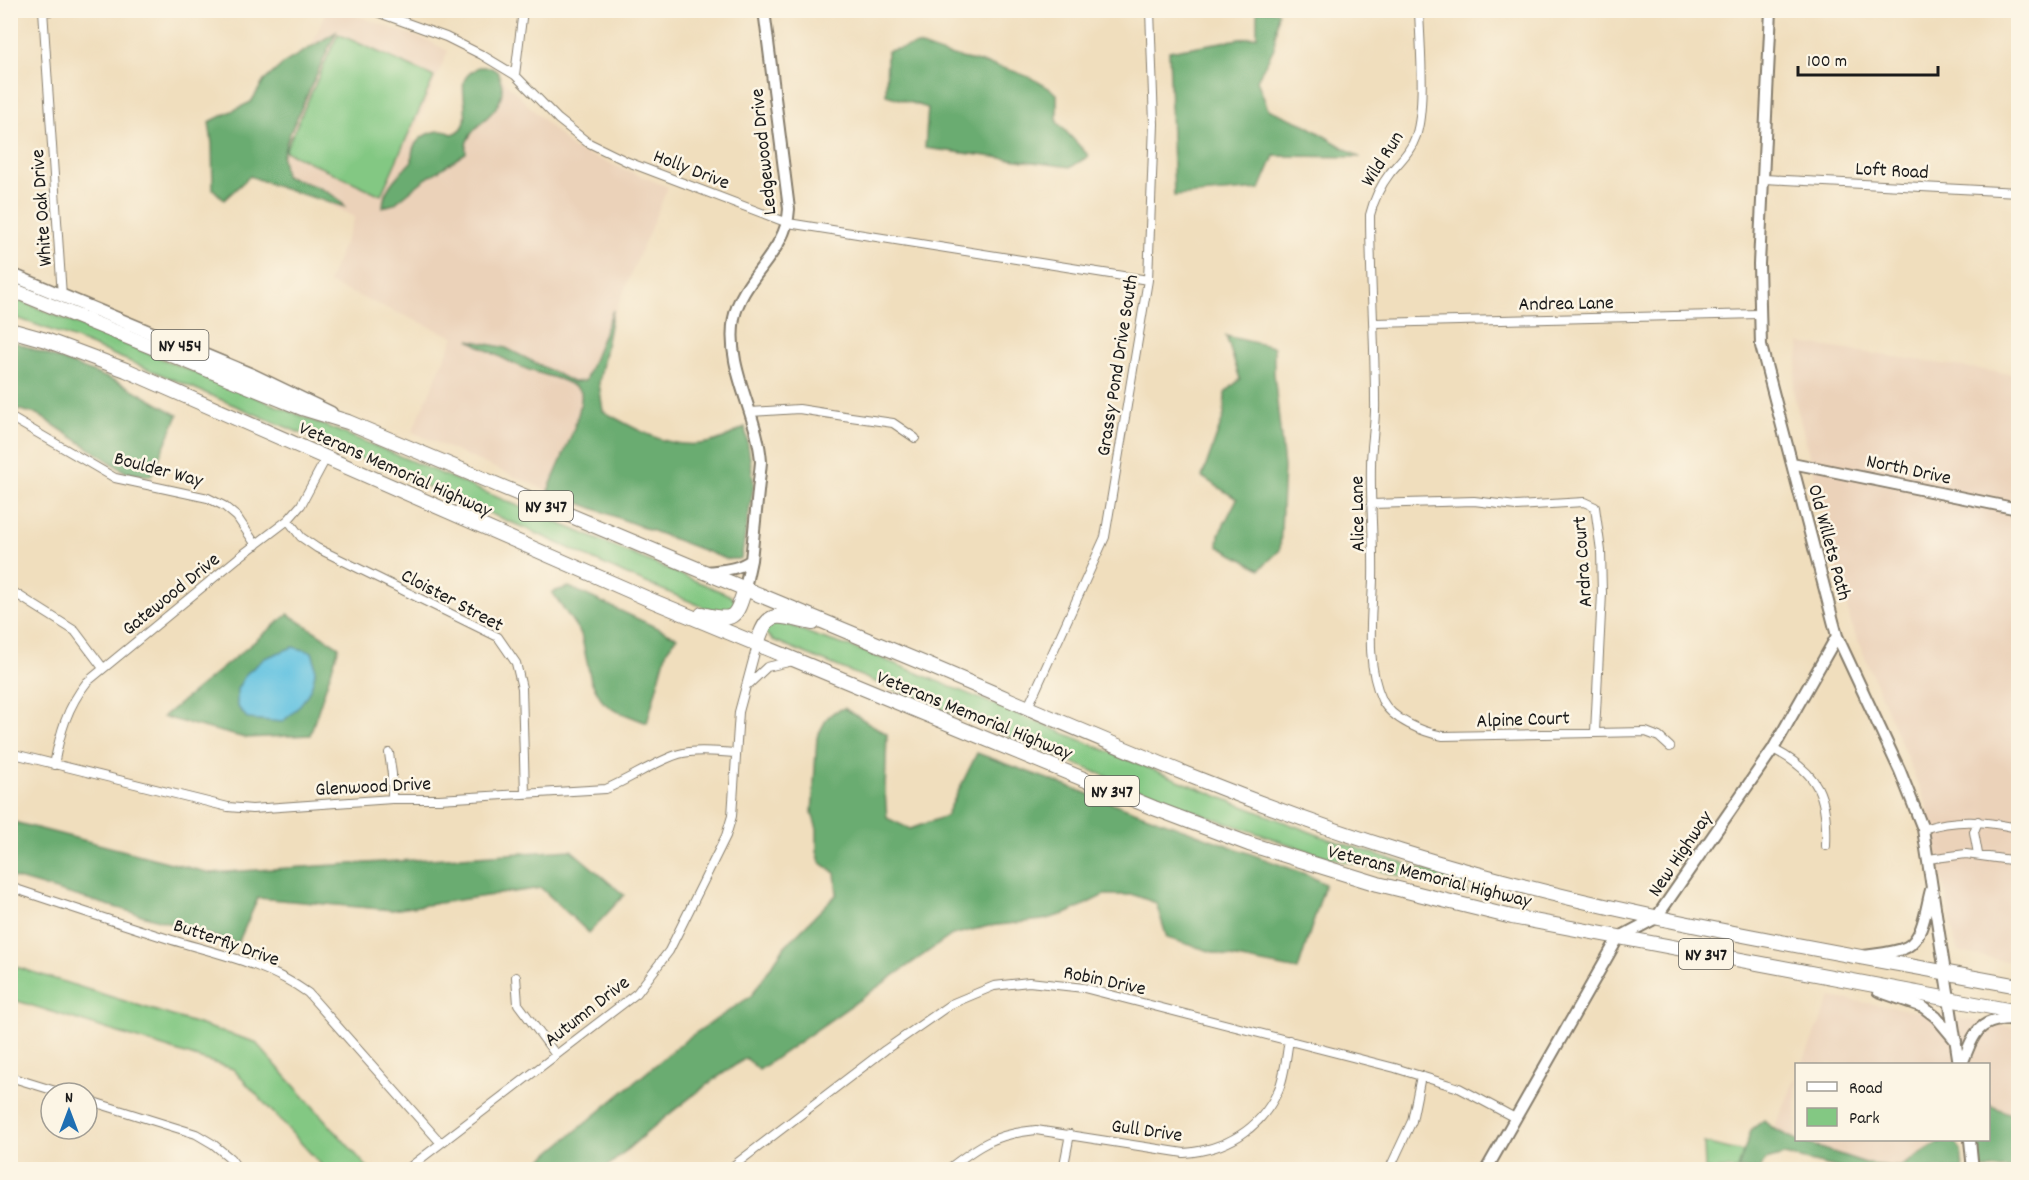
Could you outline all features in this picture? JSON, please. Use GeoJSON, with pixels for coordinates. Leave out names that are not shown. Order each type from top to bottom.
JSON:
{"type":"FeatureCollection","features":[{"type":"Feature","properties":{"kind":"highway","name":"Veterans Memorial Highway"},"geometry":{"type":"LineString","coordinates":[[10,289],[302,408],[348,422],[1243,796],[1372,842],[1501,881],[1656,918],[2019,986]]}},
{"type":"Feature","properties":{"kind":"highway","name":"Veterans Memorial Highway"},"geometry":{"type":"LineString","coordinates":[[10,328],[151,381],[795,661],[1154,808],[1270,851],[1346,875],[1512,918],[2019,1012]]}},
{"type":"Feature","properties":{"kind":"highway"},"geometry":{"type":"LineString","coordinates":[[653,601],[729,619],[738,610],[745,588]]}},
{"type":"Feature","properties":{"kind":"highway"},"geometry":{"type":"LineString","coordinates":[[757,645],[763,625],[772,617],[836,627]]}},
{"type":"Feature","properties":{"kind":"main road","name":"NY 454"},"geometry":{"type":"LineString","coordinates":[[10,274],[252,375],[348,422]]}},
{"type":"Feature","properties":{"kind":"street"},"geometry":{"type":"LineString","coordinates":[[43,11],[61,10]]}},
{"type":"Feature","properties":{"kind":"street","name":"Holly Drive"},"geometry":{"type":"LineString","coordinates":[[370,10],[446,37],[482,55],[514,75],[558,119],[587,142],[638,165],[788,223],[1148,280]]}},
{"type":"Feature","properties":{"kind":"street"},"geometry":{"type":"LineString","coordinates":[[514,75],[523,10]]}},
{"type":"Feature","properties":{"kind":"street","name":"Ledgewood Drive"},"geometry":{"type":"LineString","coordinates":[[745,588],[751,560],[761,462],[760,447],[735,361],[732,336],[735,316],[742,299],[782,239],[788,223],[788,190],[764,10]]}},
{"type":"Feature","properties":{"kind":"street","name":"Grassy Pond Drive South"},"geometry":{"type":"LineString","coordinates":[[1028,708],[1104,537],[1148,280],[1154,124],[1150,10]]}},
{"type":"Feature","properties":{"kind":"street","name":"Wild Run"},"geometry":{"type":"LineString","coordinates":[[1374,323],[1370,215],[1374,197],[1389,174],[1408,153],[1416,136],[1420,117],[1419,10]]}},
{"type":"Feature","properties":{"kind":"street","name":"Old Willets Path"},"geometry":{"type":"LineString","coordinates":[[1772,10],[1759,264],[1761,346],[1837,636],[1900,771],[1923,829],[1961,1063]]}},
{"type":"Feature","properties":{"kind":"street","name":"White Oak Drive"},"geometry":{"type":"LineString","coordinates":[[43,11],[62,296]]}},
{"type":"Feature","properties":{"kind":"street","name":"Loft Road"},"geometry":{"type":"LineString","coordinates":[[1764,179],[2019,192]]}},
{"type":"Feature","properties":{"kind":"street","name":"Andrea Lane"},"geometry":{"type":"LineString","coordinates":[[1374,323],[1760,314]]}},
{"type":"Feature","properties":{"kind":"street","name":"Alice Lane"},"geometry":{"type":"LineString","coordinates":[[1374,323],[1376,404],[1371,463],[1374,578],[1370,635],[1376,680],[1383,702]]}},
{"type":"Feature","properties":{"kind":"street"},"geometry":{"type":"LineString","coordinates":[[750,412],[799,409],[893,423],[915,438]]}},
{"type":"Feature","properties":{"kind":"street","name":"Boulder Way"},"geometry":{"type":"LineString","coordinates":[[10,417],[116,478],[208,498],[224,506],[237,517],[256,545]]}},
{"type":"Feature","properties":{"kind":"street","name":"Gatewood Drive"},"geometry":{"type":"LineString","coordinates":[[54,765],[60,734],[68,711],[87,682],[288,520],[301,505],[326,458]]}},
{"type":"Feature","properties":{"kind":"street","name":"North Drive"},"geometry":{"type":"LineString","coordinates":[[1792,463],[2019,509]]}},
{"type":"Feature","properties":{"kind":"street","name":"Ardra Court"},"geometry":{"type":"LineString","coordinates":[[1371,504],[1474,501],[1516,506],[1584,502],[1595,507],[1601,551],[1602,593],[1595,732]]}},
{"type":"Feature","properties":{"kind":"street","name":"Cloister Street"},"geometry":{"type":"LineString","coordinates":[[288,520],[301,537],[317,548],[498,637],[516,663],[522,688],[525,794]]}},
{"type":"Feature","properties":{"kind":"street"},"geometry":{"type":"LineString","coordinates":[[705,572],[734,569],[751,560]]}},
{"type":"Feature","properties":{"kind":"street"},"geometry":{"type":"LineString","coordinates":[[10,590],[75,631],[103,668]]}},
{"type":"Feature","properties":{"kind":"street","name":"New Highway"},"geometry":{"type":"LineString","coordinates":[[1618,938],[1656,918],[1773,748],[1837,636]]}},
{"type":"Feature","properties":{"kind":"street","name":"Autumn Drive"},"geometry":{"type":"LineString","coordinates":[[406,1170],[637,993],[669,951],[726,836],[732,816],[740,712],[757,645]]}},
{"type":"Feature","properties":{"kind":"street"},"geometry":{"type":"LineString","coordinates":[[747,686],[767,667],[795,661]]}},
{"type":"Feature","properties":{"kind":"street","name":"Alpine Court"},"geometry":{"type":"LineString","coordinates":[[1383,702],[1412,727],[1443,736],[1646,732],[1659,737],[1670,747]]}},
{"type":"Feature","properties":{"kind":"street"},"geometry":{"type":"LineString","coordinates":[[1773,748],[1792,759],[1816,783],[1824,797],[1827,826],[1826,846]]}},
{"type":"Feature","properties":{"kind":"street","name":"Glenwood Drive"},"geometry":{"type":"LineString","coordinates":[[10,753],[228,807],[252,809],[392,799],[606,789],[679,754],[706,751],[736,753]]}},
{"type":"Feature","properties":{"kind":"street"},"geometry":{"type":"LineString","coordinates":[[389,753],[392,799]]}},
{"type":"Feature","properties":{"kind":"street"},"geometry":{"type":"LineString","coordinates":[[1923,829],[1954,821],[1978,821],[2019,828]]}},
{"type":"Feature","properties":{"kind":"street"},"geometry":{"type":"LineString","coordinates":[[1978,821],[1974,832],[1978,854]]}},
{"type":"Feature","properties":{"kind":"street"},"geometry":{"type":"LineString","coordinates":[[1928,859],[1956,854],[1978,854],[2019,861]]}},
{"type":"Feature","properties":{"kind":"street"},"geometry":{"type":"LineString","coordinates":[[1860,957],[1899,950],[1911,944],[1920,931],[1932,884]]}},
{"type":"Feature","properties":{"kind":"street","name":"Butterfly Drive"},"geometry":{"type":"LineString","coordinates":[[10,887],[264,968],[292,981],[308,993],[440,1142]]}},
{"type":"Feature","properties":{"kind":"street"},"geometry":{"type":"LineString","coordinates":[[1486,1170],[1618,938]]}},
{"type":"Feature","properties":{"kind":"street"},"geometry":{"type":"LineString","coordinates":[[516,977],[518,1004],[556,1054]]}},
{"type":"Feature","properties":{"kind":"street"},"geometry":{"type":"LineString","coordinates":[[1847,980],[1923,1007],[1936,1017],[1956,1041]]}},
{"type":"Feature","properties":{"kind":"street","name":"Robin Drive"},"geometry":{"type":"LineString","coordinates":[[728,1170],[885,1050],[951,1004],[994,986],[1029,982],[1084,988],[1421,1076],[1459,1088],[1515,1118]]}},
{"type":"Feature","properties":{"kind":"street"},"geometry":{"type":"LineString","coordinates":[[1962,1063],[1974,1034],[1982,1026],[1994,1020],[2019,1019]]}},
{"type":"Feature","properties":{"kind":"street","name":"Gull Drive"},"geometry":{"type":"LineString","coordinates":[[947,1170],[975,1148],[994,1138],[1013,1132],[1036,1130],[1070,1134],[1184,1153],[1204,1151],[1224,1144],[1242,1136],[1269,1107],[1284,1075],[1289,1040]]}},
{"type":"Feature","properties":{"kind":"street"},"geometry":{"type":"LineString","coordinates":[[1389,1170],[1412,1120],[1421,1076]]}},
{"type":"Feature","properties":{"kind":"street"},"geometry":{"type":"LineString","coordinates":[[10,1077],[39,1086]]}},
{"type":"Feature","properties":{"kind":"street"},"geometry":{"type":"LineString","coordinates":[[99,1104],[196,1134],[230,1158],[239,1170]]}},
{"type":"Feature","properties":{"kind":"street"},"geometry":{"type":"LineString","coordinates":[[1063,1170],[1070,1134]]}},
{"type":"Feature","properties":{"kind":"street"},"geometry":{"type":"LineString","coordinates":[[1970,1141],[1973,1170]]}},
{"type":"Feature","properties":{"kind":"shaded area"},"geometry":{"type":"Polygon","coordinates":[[[340,10],[429,41],[448,51],[411,139],[449,157],[486,71],[503,80],[572,148],[668,187],[583,388],[588,390],[548,491],[412,432],[454,337],[328,283],[355,217],[259,171],[326,11],[340,10]]]}},
{"type":"Feature","properties":{"kind":"shaded area"},"geometry":{"type":"Polygon","coordinates":[[[1800,343],[2018,375],[2018,964],[1957,951],[1927,806],[1851,624],[1793,391],[1800,343]]]}},
{"type":"Feature","properties":{"kind":"shaded area"},"geometry":{"type":"Polygon","coordinates":[[[1831,997],[2018,1028],[2018,1130],[1990,1125],[1990,1063],[1802,1063],[1831,997]]]}},
{"type":"Feature","properties":{"kind":"shaded area"},"geometry":{"type":"Polygon","coordinates":[[[1795,1079],[1795,1139],[1774,1129],[1795,1079]]]}},
{"type":"Feature","properties":{"kind":"shaded area"},"geometry":{"type":"Polygon","coordinates":[[[1801,1141],[1957,1141],[1903,1170],[1869,1164],[1801,1141]]]}},
{"type":"Feature","properties":{"kind":"green space"},"geometry":{"type":"Polygon","coordinates":[[[1257,11],[1278,11],[1274,48],[1257,80],[1268,109],[1306,125],[1359,157],[1274,156],[1260,189],[1174,196],[1169,51],[1257,36],[1257,11]]]}},
{"type":"Feature","properties":{"kind":"green space"},"geometry":{"type":"Polygon","coordinates":[[[336,32],[289,135],[282,157],[285,176],[326,191],[345,207],[250,176],[224,200],[213,189],[209,122],[251,102],[264,81],[284,63],[336,32]]]}},
{"type":"Feature","properties":{"kind":"green space"},"geometry":{"type":"Polygon","coordinates":[[[338,34],[434,77],[381,195],[285,151],[338,34]]]}},
{"type":"Feature","properties":{"kind":"green space"},"geometry":{"type":"Polygon","coordinates":[[[918,45],[945,54],[1005,68],[1044,85],[1057,94],[1057,122],[1089,156],[1071,167],[925,148],[928,108],[886,95],[887,51],[918,45]]]}},
{"type":"Feature","properties":{"kind":"green space"},"geometry":{"type":"Polygon","coordinates":[[[478,67],[490,67],[498,72],[502,90],[495,108],[470,136],[466,144],[466,153],[424,180],[394,204],[383,207],[389,187],[412,161],[415,144],[429,133],[439,131],[452,134],[463,126],[466,112],[464,81],[478,67]]]}},
{"type":"Feature","properties":{"kind":"green space"},"geometry":{"type":"Polygon","coordinates":[[[11,297],[404,458],[729,595],[734,599],[736,606],[722,615],[527,529],[177,381],[73,338],[11,316],[11,297]]]}},
{"type":"Feature","properties":{"kind":"green space"},"geometry":{"type":"Polygon","coordinates":[[[613,310],[599,383],[603,411],[654,437],[682,444],[715,441],[745,427],[754,484],[741,559],[726,559],[548,491],[574,427],[581,402],[581,392],[563,381],[521,367],[469,340],[506,348],[573,382],[585,381],[613,310]]]}},
{"type":"Feature","properties":{"kind":"green space"},"geometry":{"type":"Polygon","coordinates":[[[1226,336],[1274,347],[1274,373],[1284,467],[1280,550],[1260,569],[1218,546],[1219,534],[1237,499],[1202,477],[1224,415],[1225,393],[1240,379],[1226,336]]]}},
{"type":"Feature","properties":{"kind":"green space"},"geometry":{"type":"Polygon","coordinates":[[[10,340],[123,384],[178,415],[151,476],[127,473],[37,414],[11,408],[10,340]]]}},
{"type":"Feature","properties":{"kind":"green space"},"geometry":{"type":"Polygon","coordinates":[[[569,587],[677,637],[667,650],[647,723],[614,710],[603,702],[591,681],[581,634],[552,592],[569,587]]]}},
{"type":"Feature","properties":{"kind":"green space"},"geometry":{"type":"Polygon","coordinates":[[[288,614],[339,647],[310,735],[245,738],[163,717],[288,614]]]}},
{"type":"Feature","properties":{"kind":"green space"},"geometry":{"type":"Polygon","coordinates":[[[770,622],[787,624],[866,652],[1222,798],[1326,838],[1465,883],[1468,894],[1317,854],[1181,807],[773,640],[765,633],[770,622]]]}},
{"type":"Feature","properties":{"kind":"green space"},"geometry":{"type":"Polygon","coordinates":[[[844,708],[887,734],[885,791],[887,818],[910,829],[946,816],[977,753],[1308,875],[1325,884],[1298,970],[1226,956],[1167,938],[1156,903],[1134,895],[1104,895],[1068,913],[1043,920],[989,926],[952,935],[759,1070],[746,1058],[673,1111],[605,1169],[530,1169],[688,1038],[751,996],[785,946],[837,894],[835,873],[820,862],[817,851],[817,829],[812,813],[817,737],[827,718],[844,708]]]}},
{"type":"Feature","properties":{"kind":"green space"},"geometry":{"type":"Polygon","coordinates":[[[10,821],[210,873],[571,850],[624,895],[589,933],[541,888],[392,910],[258,898],[238,943],[11,877],[10,821]]]}},
{"type":"Feature","properties":{"kind":"green space"},"geometry":{"type":"Polygon","coordinates":[[[10,965],[255,1042],[369,1169],[325,1169],[233,1069],[11,999],[10,965]]]}},
{"type":"Feature","properties":{"kind":"green space"},"geometry":{"type":"Polygon","coordinates":[[[1990,1105],[2018,1117],[2018,1169],[1977,1169],[1973,1141],[1990,1141],[1990,1105]]]}},
{"type":"Feature","properties":{"kind":"green space"},"geometry":{"type":"Polygon","coordinates":[[[1764,1120],[1774,1129],[1795,1141],[1869,1164],[1900,1167],[1940,1141],[1955,1141],[1961,1150],[1963,1169],[1847,1170],[1784,1155],[1766,1160],[1759,1169],[1738,1169],[1751,1130],[1764,1120]]]}},
{"type":"Feature","properties":{"kind":"green space"},"geometry":{"type":"Polygon","coordinates":[[[1704,1143],[1743,1152],[1738,1169],[1705,1169],[1704,1143]]]}},
{"type":"Feature","properties":{"kind":"water"},"geometry":{"type":"Polygon","coordinates":[[[293,647],[312,652],[315,662],[313,682],[304,700],[282,722],[248,719],[237,706],[237,689],[246,674],[265,658],[293,647]]]}}]}
